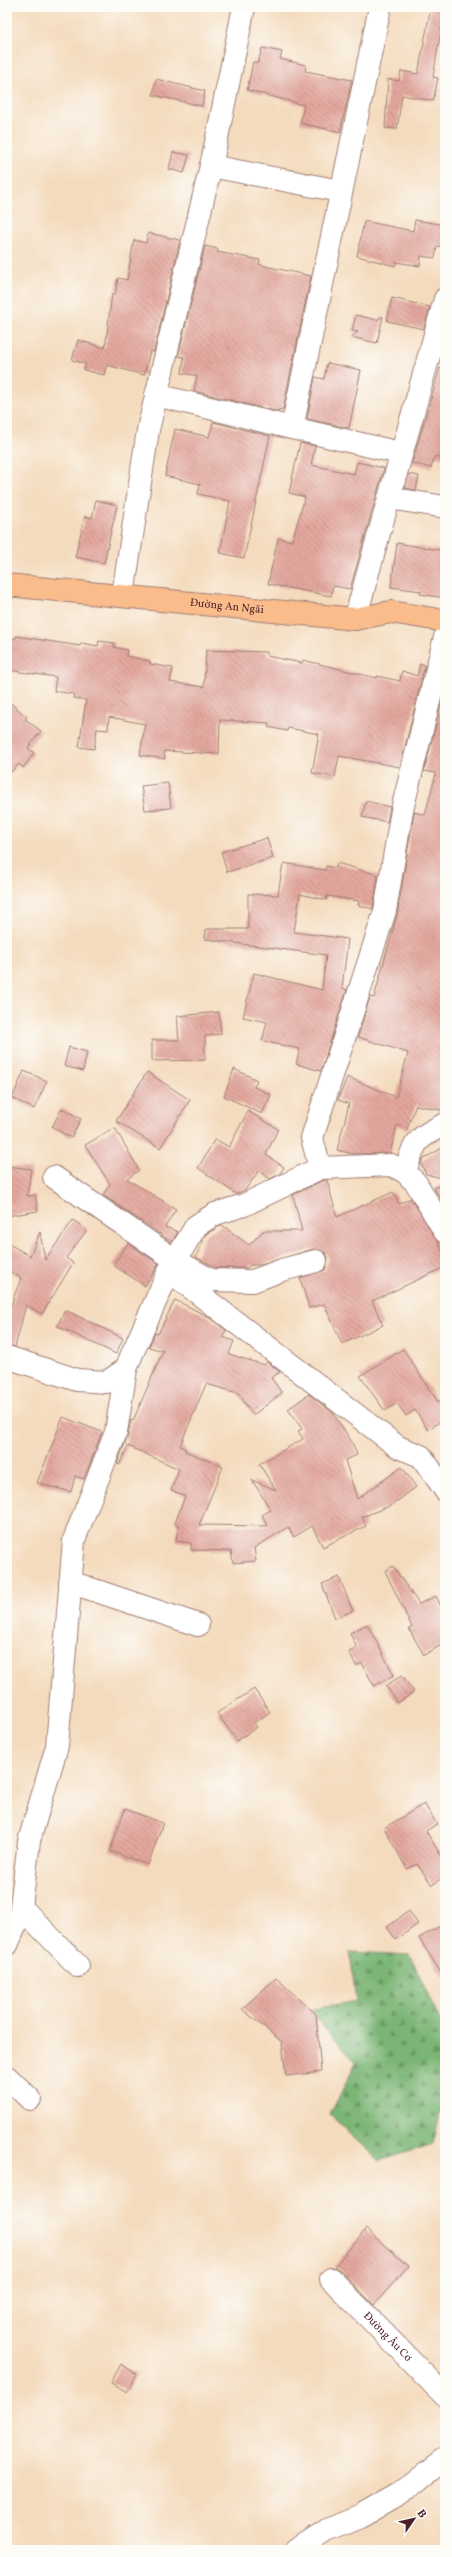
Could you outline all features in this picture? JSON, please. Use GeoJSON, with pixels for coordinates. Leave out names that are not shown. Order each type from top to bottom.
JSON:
{"type":"FeatureCollection","features":[{"type":"Feature","properties":{"kind":"main road","name":"Đường An Ngãi"},"geometry":{"type":"LineString","coordinates":[[7,585],[123,595],[355,619],[391,612],[445,621]]}},
{"type":"Feature","properties":{"kind":"street"},"geometry":{"type":"LineString","coordinates":[[123,595],[148,430],[211,166],[244,7]]}},
{"type":"Feature","properties":{"kind":"street"},"geometry":{"type":"LineString","coordinates":[[292,428],[340,192],[380,7]]}},
{"type":"Feature","properties":{"kind":"street"},"geometry":{"type":"LineString","coordinates":[[211,166],[340,192]]}},
{"type":"Feature","properties":{"kind":"street"},"geometry":{"type":"LineString","coordinates":[[355,619],[400,453],[445,299]]}},
{"type":"Feature","properties":{"kind":"street"},"geometry":{"type":"LineString","coordinates":[[156,395],[400,453]]}},
{"type":"Feature","properties":{"kind":"street"},"geometry":{"type":"LineString","coordinates":[[389,498],[445,507]]}},
{"type":"Feature","properties":{"kind":"street"},"geometry":{"type":"LineString","coordinates":[[320,1168],[312,1138],[386,911],[402,810],[445,637]]}},
{"type":"Feature","properties":{"kind":"street"},"geometry":{"type":"LineString","coordinates":[[405,1172],[414,1144],[424,1134],[445,1124]]}},
{"type":"Feature","properties":{"kind":"street"},"geometry":{"type":"LineString","coordinates":[[7,1945],[22,1908],[29,1841],[57,1746],[74,1540],[116,1432],[126,1369],[172,1266],[196,1226],[215,1214],[244,1204],[320,1168],[391,1165],[405,1172],[416,1183],[441,1225]]}},
{"type":"Feature","properties":{"kind":"street"},"geometry":{"type":"LineString","coordinates":[[54,1177],[172,1266],[398,1447],[421,1456],[445,1490]]}},
{"type":"Feature","properties":{"kind":"street"},"geometry":{"type":"LineString","coordinates":[[172,1266],[211,1280],[253,1281],[282,1270],[316,1261]]}},
{"type":"Feature","properties":{"kind":"street"},"geometry":{"type":"LineString","coordinates":[[7,1357],[77,1380],[107,1382],[126,1369]]}},
{"type":"Feature","properties":{"kind":"street"},"geometry":{"type":"LineString","coordinates":[[70,1582],[198,1625]]}},
{"type":"Feature","properties":{"kind":"street"},"geometry":{"type":"LineString","coordinates":[[22,1908],[78,1966]]}},
{"type":"Feature","properties":{"kind":"street"},"geometry":{"type":"LineString","coordinates":[[7,2077],[30,2099]]}},
{"type":"Feature","properties":{"kind":"street","name":"Đường Âu Cơ"},"geometry":{"type":"LineString","coordinates":[[331,2279],[445,2396]]}},
{"type":"Feature","properties":{"kind":"street"},"geometry":{"type":"LineString","coordinates":[[296,2550],[326,2530],[362,2516],[398,2495],[445,2459]]}},
{"type":"Feature","properties":{"kind":"green space"},"geometry":{"type":"Polygon","coordinates":[[[350,1952],[410,1955],[445,2032],[445,2105],[442,2106],[433,2144],[380,2161],[330,2115],[356,2062],[308,2010],[356,2001],[350,1952]]]}},
{"type":"Feature","properties":{"kind":"building"},"geometry":{"type":"Polygon","coordinates":[[[431,7],[445,7],[433,77],[438,78],[433,101],[402,95],[397,129],[385,128],[388,79],[399,81],[401,71],[418,74],[431,7]]]}},
{"type":"Feature","properties":{"kind":"building"},"geometry":{"type":"Polygon","coordinates":[[[262,48],[282,52],[280,59],[306,65],[305,71],[352,80],[340,132],[300,123],[304,105],[247,90],[253,62],[258,63],[262,48]]]}},
{"type":"Feature","properties":{"kind":"building"},"geometry":{"type":"Polygon","coordinates":[[[156,79],[205,91],[202,106],[153,95],[156,79]]]}},
{"type":"Feature","properties":{"kind":"building"},"geometry":{"type":"Polygon","coordinates":[[[173,152],[189,155],[184,173],[169,169],[173,152]]]}},
{"type":"Feature","properties":{"kind":"building"},"geometry":{"type":"Polygon","coordinates":[[[415,220],[445,225],[445,247],[437,246],[435,258],[421,256],[420,266],[396,262],[395,266],[357,256],[364,221],[413,231],[415,220]]]}},
{"type":"Feature","properties":{"kind":"building"},"geometry":{"type":"Polygon","coordinates":[[[148,233],[180,240],[154,352],[150,351],[144,375],[107,365],[104,375],[84,370],[86,364],[72,360],[78,340],[105,348],[112,294],[115,295],[118,278],[127,280],[134,240],[146,243],[148,233]]]}},
{"type":"Feature","properties":{"kind":"building"},"geometry":{"type":"Polygon","coordinates":[[[205,246],[218,249],[217,252],[260,260],[259,264],[269,267],[311,276],[283,409],[275,411],[194,391],[197,376],[182,373],[184,357],[178,356],[205,246]]]}},
{"type":"Feature","properties":{"kind":"building"},"geometry":{"type":"Polygon","coordinates":[[[392,298],[430,307],[424,329],[387,321],[392,298]]]}},
{"type":"Feature","properties":{"kind":"building"},"geometry":{"type":"Polygon","coordinates":[[[356,315],[377,320],[383,316],[377,343],[351,337],[358,332],[352,331],[356,315]]]}},
{"type":"Feature","properties":{"kind":"building"},"geometry":{"type":"Polygon","coordinates":[[[327,363],[361,370],[349,428],[307,419],[315,377],[324,379],[327,363]]]}},
{"type":"Feature","properties":{"kind":"building"},"geometry":{"type":"Polygon","coordinates":[[[440,368],[445,368],[445,459],[435,456],[431,468],[412,463],[440,368]]]}},
{"type":"Feature","properties":{"kind":"building"},"geometry":{"type":"Polygon","coordinates":[[[213,422],[270,436],[244,558],[220,553],[230,501],[198,494],[200,484],[165,476],[175,429],[209,437],[213,422]]]}},
{"type":"Feature","properties":{"kind":"building"},"geometry":{"type":"Polygon","coordinates":[[[300,443],[315,446],[311,465],[354,474],[357,462],[384,468],[350,589],[333,586],[331,596],[268,584],[278,538],[292,541],[305,497],[289,493],[300,443]]]}},
{"type":"Feature","properties":{"kind":"building"},"geometry":{"type":"Polygon","coordinates":[[[409,474],[419,476],[416,490],[405,488],[409,474]]]}},
{"type":"Feature","properties":{"kind":"building"},"geometry":{"type":"Polygon","coordinates":[[[96,500],[117,505],[104,563],[75,557],[85,516],[92,518],[96,500]]]}},
{"type":"Feature","properties":{"kind":"building"},"geometry":{"type":"Polygon","coordinates":[[[397,543],[445,551],[445,598],[420,594],[421,591],[391,587],[397,543]]]}},
{"type":"Feature","properties":{"kind":"building"},"geometry":{"type":"Polygon","coordinates":[[[16,636],[80,646],[81,643],[98,646],[99,641],[115,643],[114,647],[127,650],[126,656],[150,661],[150,664],[173,668],[170,682],[204,687],[206,650],[267,652],[267,656],[302,663],[303,660],[377,678],[377,676],[400,681],[402,671],[417,676],[420,664],[425,665],[400,767],[339,756],[335,777],[312,773],[319,734],[288,728],[287,731],[268,727],[269,723],[220,720],[219,754],[164,751],[165,759],[140,755],[145,724],[109,717],[108,730],[97,729],[94,749],[79,747],[86,700],[73,698],[74,694],[54,691],[56,677],[7,670],[7,637],[15,639],[16,636]]]}},
{"type":"Feature","properties":{"kind":"building"},"geometry":{"type":"Polygon","coordinates":[[[445,689],[445,1111],[416,1105],[407,1129],[397,1125],[390,1153],[353,1154],[337,1150],[349,1104],[338,1100],[347,1077],[396,1097],[408,1053],[358,1037],[370,997],[374,998],[397,915],[414,812],[425,815],[436,773],[424,771],[445,689]]]}},
{"type":"Feature","properties":{"kind":"building"},"geometry":{"type":"Polygon","coordinates":[[[7,700],[27,717],[25,719],[41,731],[28,748],[34,753],[23,768],[19,764],[7,776],[7,700]]]}},
{"type":"Feature","properties":{"kind":"building"},"geometry":{"type":"Polygon","coordinates":[[[168,783],[171,808],[145,810],[141,786],[168,783]]]}},
{"type":"Feature","properties":{"kind":"building"},"geometry":{"type":"Polygon","coordinates":[[[366,801],[390,807],[387,822],[362,817],[366,801]]]}},
{"type":"Feature","properties":{"kind":"building"},"geometry":{"type":"Polygon","coordinates":[[[267,838],[273,858],[227,872],[221,852],[267,838]]]}},
{"type":"Feature","properties":{"kind":"building"},"geometry":{"type":"Polygon","coordinates":[[[283,863],[325,870],[326,866],[336,868],[337,863],[378,875],[373,909],[358,905],[359,901],[327,896],[326,900],[300,894],[294,932],[348,939],[342,988],[347,990],[321,1071],[296,1064],[300,1049],[262,1041],[267,1022],[243,1017],[254,973],[322,990],[326,955],[205,939],[206,929],[248,929],[248,894],[278,895],[283,863]]]}},
{"type":"Feature","properties":{"kind":"building"},"geometry":{"type":"Polygon","coordinates":[[[219,1012],[221,1034],[205,1036],[205,1060],[152,1061],[152,1040],[179,1040],[177,1016],[219,1012]]]}},
{"type":"Feature","properties":{"kind":"building"},"geometry":{"type":"Polygon","coordinates":[[[69,1047],[87,1052],[83,1071],[64,1066],[69,1047]]]}},
{"type":"Feature","properties":{"kind":"building"},"geometry":{"type":"Polygon","coordinates":[[[234,1069],[257,1080],[254,1087],[271,1095],[262,1114],[224,1096],[234,1069]]]}},
{"type":"Feature","properties":{"kind":"building"},"geometry":{"type":"Polygon","coordinates":[[[24,1071],[47,1081],[34,1109],[12,1098],[24,1071]]]}},
{"type":"Feature","properties":{"kind":"building"},"geometry":{"type":"Polygon","coordinates":[[[147,1072],[190,1100],[160,1148],[116,1121],[147,1072]]]}},
{"type":"Feature","properties":{"kind":"building"},"geometry":{"type":"Polygon","coordinates":[[[62,1108],[81,1119],[71,1138],[52,1127],[62,1108]]]}},
{"type":"Feature","properties":{"kind":"building"},"geometry":{"type":"Polygon","coordinates":[[[248,1111],[278,1129],[266,1155],[284,1167],[280,1174],[270,1179],[259,1171],[245,1190],[236,1194],[198,1168],[215,1139],[229,1147],[248,1111]]]}},
{"type":"Feature","properties":{"kind":"building"},"geometry":{"type":"Polygon","coordinates":[[[115,1128],[139,1170],[127,1179],[176,1209],[165,1227],[178,1232],[172,1242],[103,1195],[110,1184],[85,1145],[115,1128]]]}},
{"type":"Feature","properties":{"kind":"building"},"geometry":{"type":"Polygon","coordinates":[[[445,1146],[445,1179],[426,1174],[421,1164],[422,1160],[445,1146]]]}},
{"type":"Feature","properties":{"kind":"building"},"geometry":{"type":"Polygon","coordinates":[[[7,1166],[31,1169],[27,1196],[35,1195],[38,1211],[7,1216],[7,1166]]]}},
{"type":"Feature","properties":{"kind":"building"},"geometry":{"type":"Polygon","coordinates":[[[323,1180],[327,1180],[337,1217],[393,1192],[399,1204],[411,1198],[438,1242],[445,1258],[445,1267],[372,1301],[383,1325],[342,1344],[324,1304],[309,1308],[300,1278],[325,1270],[328,1258],[325,1252],[313,1249],[261,1265],[250,1265],[247,1268],[217,1268],[196,1257],[206,1234],[222,1225],[249,1245],[263,1231],[302,1231],[293,1195],[323,1180]]]}},
{"type":"Feature","properties":{"kind":"building"},"geometry":{"type":"Polygon","coordinates":[[[445,1183],[445,1202],[443,1203],[434,1188],[445,1183]]]}},
{"type":"Feature","properties":{"kind":"building"},"geometry":{"type":"Polygon","coordinates":[[[73,1220],[87,1230],[66,1258],[73,1263],[42,1314],[26,1305],[15,1347],[7,1345],[7,1316],[21,1278],[7,1270],[7,1243],[30,1256],[40,1232],[45,1260],[73,1220]]]}},
{"type":"Feature","properties":{"kind":"building"},"geometry":{"type":"Polygon","coordinates":[[[128,1243],[159,1264],[145,1286],[113,1265],[128,1243]]]}},
{"type":"Feature","properties":{"kind":"building"},"geometry":{"type":"Polygon","coordinates":[[[175,1300],[207,1316],[226,1330],[223,1337],[234,1341],[229,1354],[264,1365],[267,1362],[280,1372],[271,1378],[282,1393],[253,1415],[238,1393],[206,1384],[180,1446],[186,1449],[185,1451],[223,1467],[199,1525],[268,1526],[262,1515],[271,1510],[252,1480],[276,1490],[259,1464],[303,1439],[298,1431],[302,1429],[288,1409],[309,1394],[333,1413],[352,1442],[357,1455],[345,1460],[357,1499],[402,1467],[416,1487],[392,1505],[362,1517],[366,1526],[323,1547],[312,1526],[294,1537],[288,1527],[254,1548],[256,1561],[233,1563],[231,1551],[191,1550],[191,1543],[176,1541],[178,1525],[175,1523],[185,1496],[171,1490],[179,1469],[128,1446],[119,1465],[117,1464],[128,1436],[131,1420],[133,1421],[163,1351],[149,1347],[155,1333],[158,1334],[175,1300]]]}},
{"type":"Feature","properties":{"kind":"building"},"geometry":{"type":"Polygon","coordinates":[[[65,1310],[123,1338],[116,1354],[57,1326],[65,1310]]]}},
{"type":"Feature","properties":{"kind":"building"},"geometry":{"type":"Polygon","coordinates":[[[403,1349],[438,1402],[445,1397],[445,1418],[428,1430],[415,1410],[406,1416],[397,1403],[385,1411],[360,1376],[403,1349]]]}},
{"type":"Feature","properties":{"kind":"building"},"geometry":{"type":"Polygon","coordinates":[[[63,1417],[102,1432],[84,1479],[75,1476],[71,1492],[37,1483],[63,1417]]]}},
{"type":"Feature","properties":{"kind":"building"},"geometry":{"type":"Polygon","coordinates":[[[393,1566],[419,1604],[436,1596],[445,1615],[445,1643],[424,1655],[409,1629],[412,1627],[385,1571],[393,1566]]]}},
{"type":"Feature","properties":{"kind":"building"},"geometry":{"type":"Polygon","coordinates":[[[339,1577],[353,1611],[335,1618],[322,1584],[339,1577]]]}},
{"type":"Feature","properties":{"kind":"building"},"geometry":{"type":"Polygon","coordinates":[[[367,1624],[394,1675],[374,1686],[362,1663],[356,1666],[349,1652],[357,1648],[350,1633],[367,1624]]]}},
{"type":"Feature","properties":{"kind":"building"},"geometry":{"type":"Polygon","coordinates":[[[402,1675],[414,1692],[398,1703],[386,1686],[402,1675]]]}},
{"type":"Feature","properties":{"kind":"building"},"geometry":{"type":"Polygon","coordinates":[[[254,1689],[270,1712],[254,1723],[257,1727],[237,1741],[217,1713],[254,1689]]]}},
{"type":"Feature","properties":{"kind":"building"},"geometry":{"type":"Polygon","coordinates":[[[424,1804],[437,1824],[426,1831],[445,1862],[445,1876],[432,1885],[417,1864],[407,1869],[384,1828],[424,1804]]]}},
{"type":"Feature","properties":{"kind":"building"},"geometry":{"type":"Polygon","coordinates":[[[125,1809],[163,1823],[148,1865],[110,1851],[125,1809]]]}},
{"type":"Feature","properties":{"kind":"building"},"geometry":{"type":"Polygon","coordinates":[[[409,1911],[418,1924],[396,1940],[387,1927],[409,1911]]]}},
{"type":"Feature","properties":{"kind":"building"},"geometry":{"type":"Polygon","coordinates":[[[445,1923],[445,1979],[419,1938],[445,1923]]]}},
{"type":"Feature","properties":{"kind":"building"},"geometry":{"type":"Polygon","coordinates":[[[276,1978],[316,2014],[321,2072],[286,2076],[282,2042],[242,2009],[276,1978]]]}},
{"type":"Feature","properties":{"kind":"building"},"geometry":{"type":"Polygon","coordinates":[[[366,2229],[408,2266],[374,2305],[340,2270],[334,2267],[366,2229]]]}},
{"type":"Feature","properties":{"kind":"building"},"geometry":{"type":"Polygon","coordinates":[[[121,2364],[137,2374],[127,2392],[111,2383],[121,2364]]]}}]}
